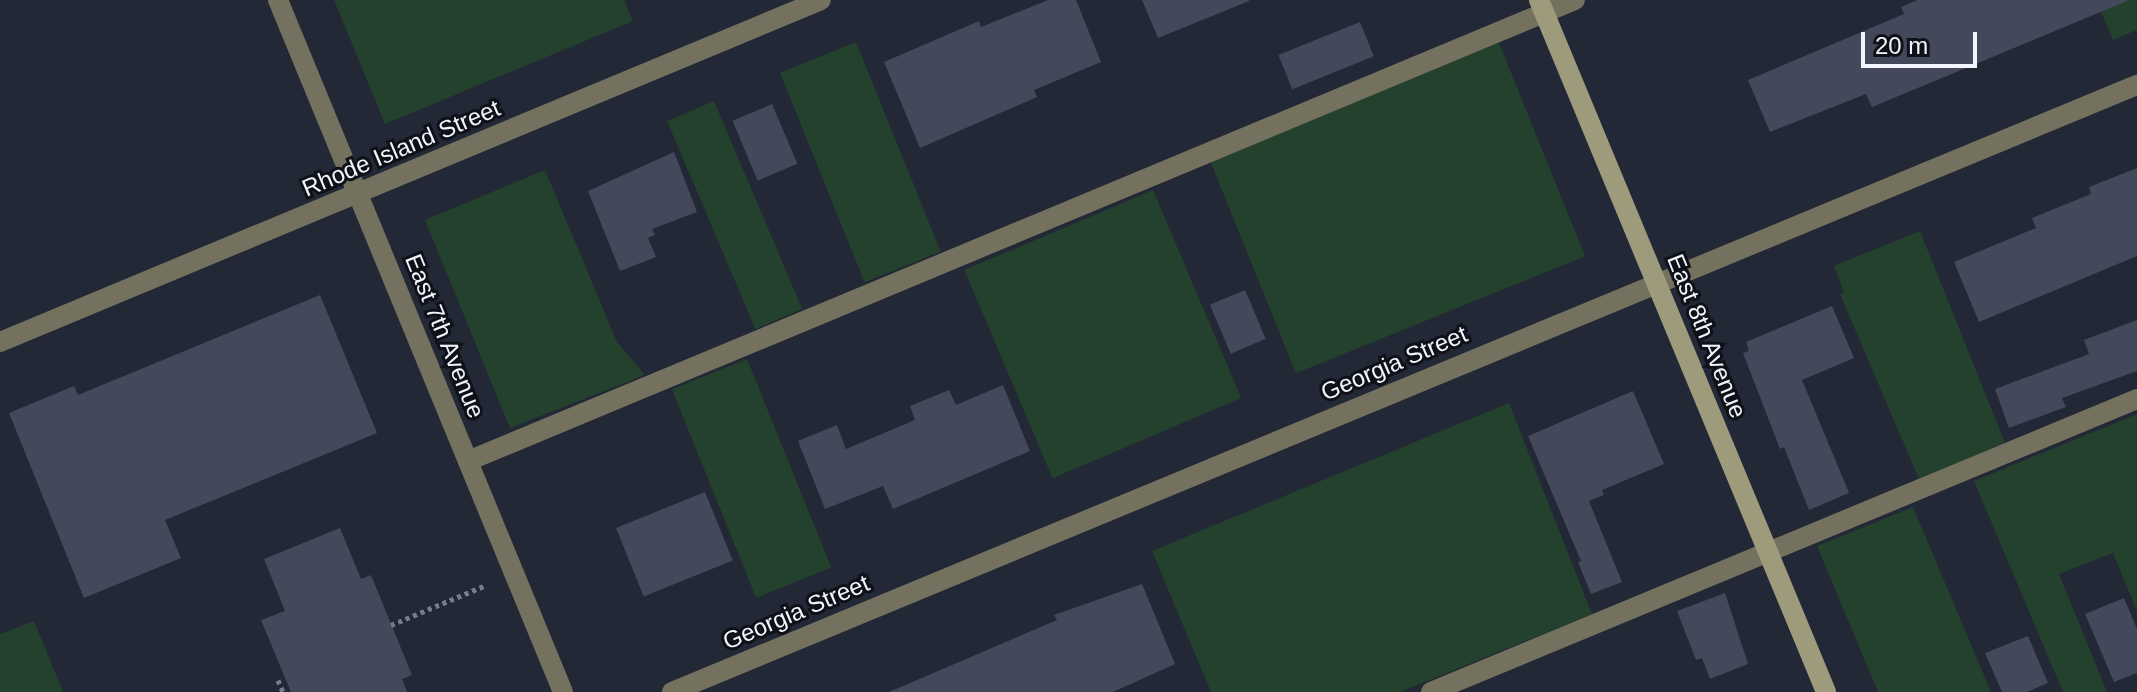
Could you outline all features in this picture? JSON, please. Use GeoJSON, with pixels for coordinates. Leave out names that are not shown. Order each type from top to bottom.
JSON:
{"type":"FeatureCollection","features":[{"type":"Feature","properties":{"kind":"street","name":"East 7th Avenue"},"geometry":{"type":"LineString","coordinates":[[278,0],[563,692]]}},
{"type":"Feature","properties":{"kind":"street","name":"Rhode Island Street"},"geometry":{"type":"LineString","coordinates":[[0,342],[821,0]]}},
{"type":"Feature","properties":{"kind":"street"},"geometry":{"type":"LineString","coordinates":[[468,461],[1542,6],[1575,0]]}},
{"type":"Feature","properties":{"kind":"street","name":"East 8th Avenue"},"geometry":{"type":"LineString","coordinates":[[1542,6],[1826,692]]}},
{"type":"Feature","properties":{"kind":"street","name":"Georgia Street"},"geometry":{"type":"LineString","coordinates":[[672,692],[2137,85]]}},
{"type":"Feature","properties":{"kind":"street"},"geometry":{"type":"LineString","coordinates":[[1431,692],[2137,399]]}},
{"type":"Feature","properties":{"kind":"path"},"geometry":{"type":"LineString","coordinates":[[391,625],[484,586]]}},
{"type":"Feature","properties":{"kind":"path"},"geometry":{"type":"LineString","coordinates":[[278,680],[283,692]]}},
{"type":"Feature","properties":{"kind":"green space"},"geometry":{"type":"Polygon","coordinates":[[[334,0],[624,0],[633,21],[385,124],[334,0]]]}},
{"type":"Feature","properties":{"kind":"green space"},"geometry":{"type":"Polygon","coordinates":[[[2096,0],[2137,0],[2137,30],[2113,40],[2096,0]]]}},
{"type":"Feature","properties":{"kind":"green space"},"geometry":{"type":"Polygon","coordinates":[[[856,42],[941,252],[865,282],[780,73],[856,42]]]}},
{"type":"Feature","properties":{"kind":"green space"},"geometry":{"type":"Polygon","coordinates":[[[1499,43],[1585,256],[1296,373],[1210,160],[1499,43]]]}},
{"type":"Feature","properties":{"kind":"green space"},"geometry":{"type":"Polygon","coordinates":[[[714,101],[802,309],[755,329],[667,121],[714,101]]]}},
{"type":"Feature","properties":{"kind":"green space"},"geometry":{"type":"Polygon","coordinates":[[[545,170],[617,342],[645,375],[510,428],[425,220],[545,170]]]}},
{"type":"Feature","properties":{"kind":"green space"},"geometry":{"type":"Polygon","coordinates":[[[1153,190],[1241,398],[1053,478],[964,270],[1153,190]]]}},
{"type":"Feature","properties":{"kind":"green space"},"geometry":{"type":"Polygon","coordinates":[[[1920,231],[2005,443],[1919,479],[1840,294],[1844,292],[1834,266],[1920,231]]]}},
{"type":"Feature","properties":{"kind":"green space"},"geometry":{"type":"Polygon","coordinates":[[[747,359],[831,568],[756,598],[672,389],[747,359]]]}},
{"type":"Feature","properties":{"kind":"green space"},"geometry":{"type":"Polygon","coordinates":[[[1509,403],[1592,614],[1400,692],[1211,692],[1152,551],[1509,403]]]}},
{"type":"Feature","properties":{"kind":"green space"},"geometry":{"type":"Polygon","coordinates":[[[2137,414],[2137,611],[2113,553],[2059,574],[2107,692],[2063,692],[1974,481],[2137,414]]]}},
{"type":"Feature","properties":{"kind":"green space"},"geometry":{"type":"Polygon","coordinates":[[[1913,507],[1991,692],[1878,692],[1817,546],[1913,507]]]}},
{"type":"Feature","properties":{"kind":"green space"},"geometry":{"type":"Polygon","coordinates":[[[34,621],[63,692],[0,692],[0,634],[34,621]]]}},
{"type":"Feature","properties":{"kind":"building"},"geometry":{"type":"Polygon","coordinates":[[[1048,0],[1076,0],[1101,62],[1034,90],[1037,97],[920,148],[884,62],[979,21],[981,27],[1048,0]]]}},
{"type":"Feature","properties":{"kind":"building"},"geometry":{"type":"Polygon","coordinates":[[[1142,0],[1249,0],[1249,1],[1158,38],[1142,0]]]}},
{"type":"Feature","properties":{"kind":"building"},"geometry":{"type":"Polygon","coordinates":[[[1918,0],[2127,1],[1872,107],[1866,94],[1770,132],[1748,80],[1904,14],[1901,7],[1918,0]]]}},
{"type":"Feature","properties":{"kind":"building"},"geometry":{"type":"Polygon","coordinates":[[[1360,22],[1374,56],[1292,89],[1278,55],[1360,22]]]}},
{"type":"Feature","properties":{"kind":"building"},"geometry":{"type":"Polygon","coordinates":[[[772,104],[797,164],[758,181],[732,121],[772,104]]]}},
{"type":"Feature","properties":{"kind":"building"},"geometry":{"type":"Polygon","coordinates":[[[674,152],[697,212],[652,229],[655,235],[648,238],[656,257],[620,271],[588,191],[674,152]]]}},
{"type":"Feature","properties":{"kind":"building"},"geometry":{"type":"Polygon","coordinates":[[[2137,168],[2137,256],[1979,322],[1954,262],[2036,228],[2032,218],[2091,194],[2089,187],[2137,168]]]}},
{"type":"Feature","properties":{"kind":"building"},"geometry":{"type":"Polygon","coordinates":[[[1245,290],[1266,339],[1231,354],[1210,305],[1245,290]]]}},
{"type":"Feature","properties":{"kind":"building"},"geometry":{"type":"Polygon","coordinates":[[[320,295],[377,433],[165,520],[181,558],[84,598],[9,413],[74,386],[78,395],[320,295]]]}},
{"type":"Feature","properties":{"kind":"building"},"geometry":{"type":"Polygon","coordinates":[[[1832,306],[1854,358],[1802,380],[1849,493],[1809,510],[1784,447],[1780,449],[1743,353],[1749,351],[1746,342],[1832,306]]]}},
{"type":"Feature","properties":{"kind":"building"},"geometry":{"type":"Polygon","coordinates":[[[2137,320],[2137,371],[2062,398],[2066,407],[2009,428],[1995,389],[2089,354],[2084,340],[2137,320]]]}},
{"type":"Feature","properties":{"kind":"building"},"geometry":{"type":"Polygon","coordinates":[[[1003,385],[1030,451],[893,509],[883,486],[825,509],[798,441],[837,425],[846,449],[915,420],[910,406],[949,390],[956,405],[1003,385]]]}},
{"type":"Feature","properties":{"kind":"building"},"geometry":{"type":"Polygon","coordinates":[[[1633,391],[1664,464],[1602,490],[1604,495],[1589,501],[1622,582],[1591,594],[1578,562],[1581,561],[1528,436],[1633,391]]]}},
{"type":"Feature","properties":{"kind":"building"},"geometry":{"type":"Polygon","coordinates":[[[705,492],[733,561],[644,597],[616,528],[705,492]]]}},
{"type":"Feature","properties":{"kind":"building"},"geometry":{"type":"Polygon","coordinates":[[[340,528],[361,579],[371,575],[412,675],[402,679],[407,692],[291,692],[261,620],[285,611],[264,559],[340,528]]]}},
{"type":"Feature","properties":{"kind":"building"},"geometry":{"type":"Polygon","coordinates":[[[1142,584],[1175,664],[1113,692],[889,692],[1057,620],[1054,615],[1142,584]]]}},
{"type":"Feature","properties":{"kind":"building"},"geometry":{"type":"Polygon","coordinates":[[[1725,593],[1748,664],[1710,679],[1702,658],[1696,660],[1677,611],[1725,593]]]}},
{"type":"Feature","properties":{"kind":"building"},"geometry":{"type":"Polygon","coordinates":[[[2124,598],[2137,629],[2137,673],[2114,682],[2085,614],[2124,598]]]}},
{"type":"Feature","properties":{"kind":"building"},"geometry":{"type":"Polygon","coordinates":[[[2028,636],[2048,683],[2027,692],[2002,692],[1985,653],[2028,636]]]}}]}
